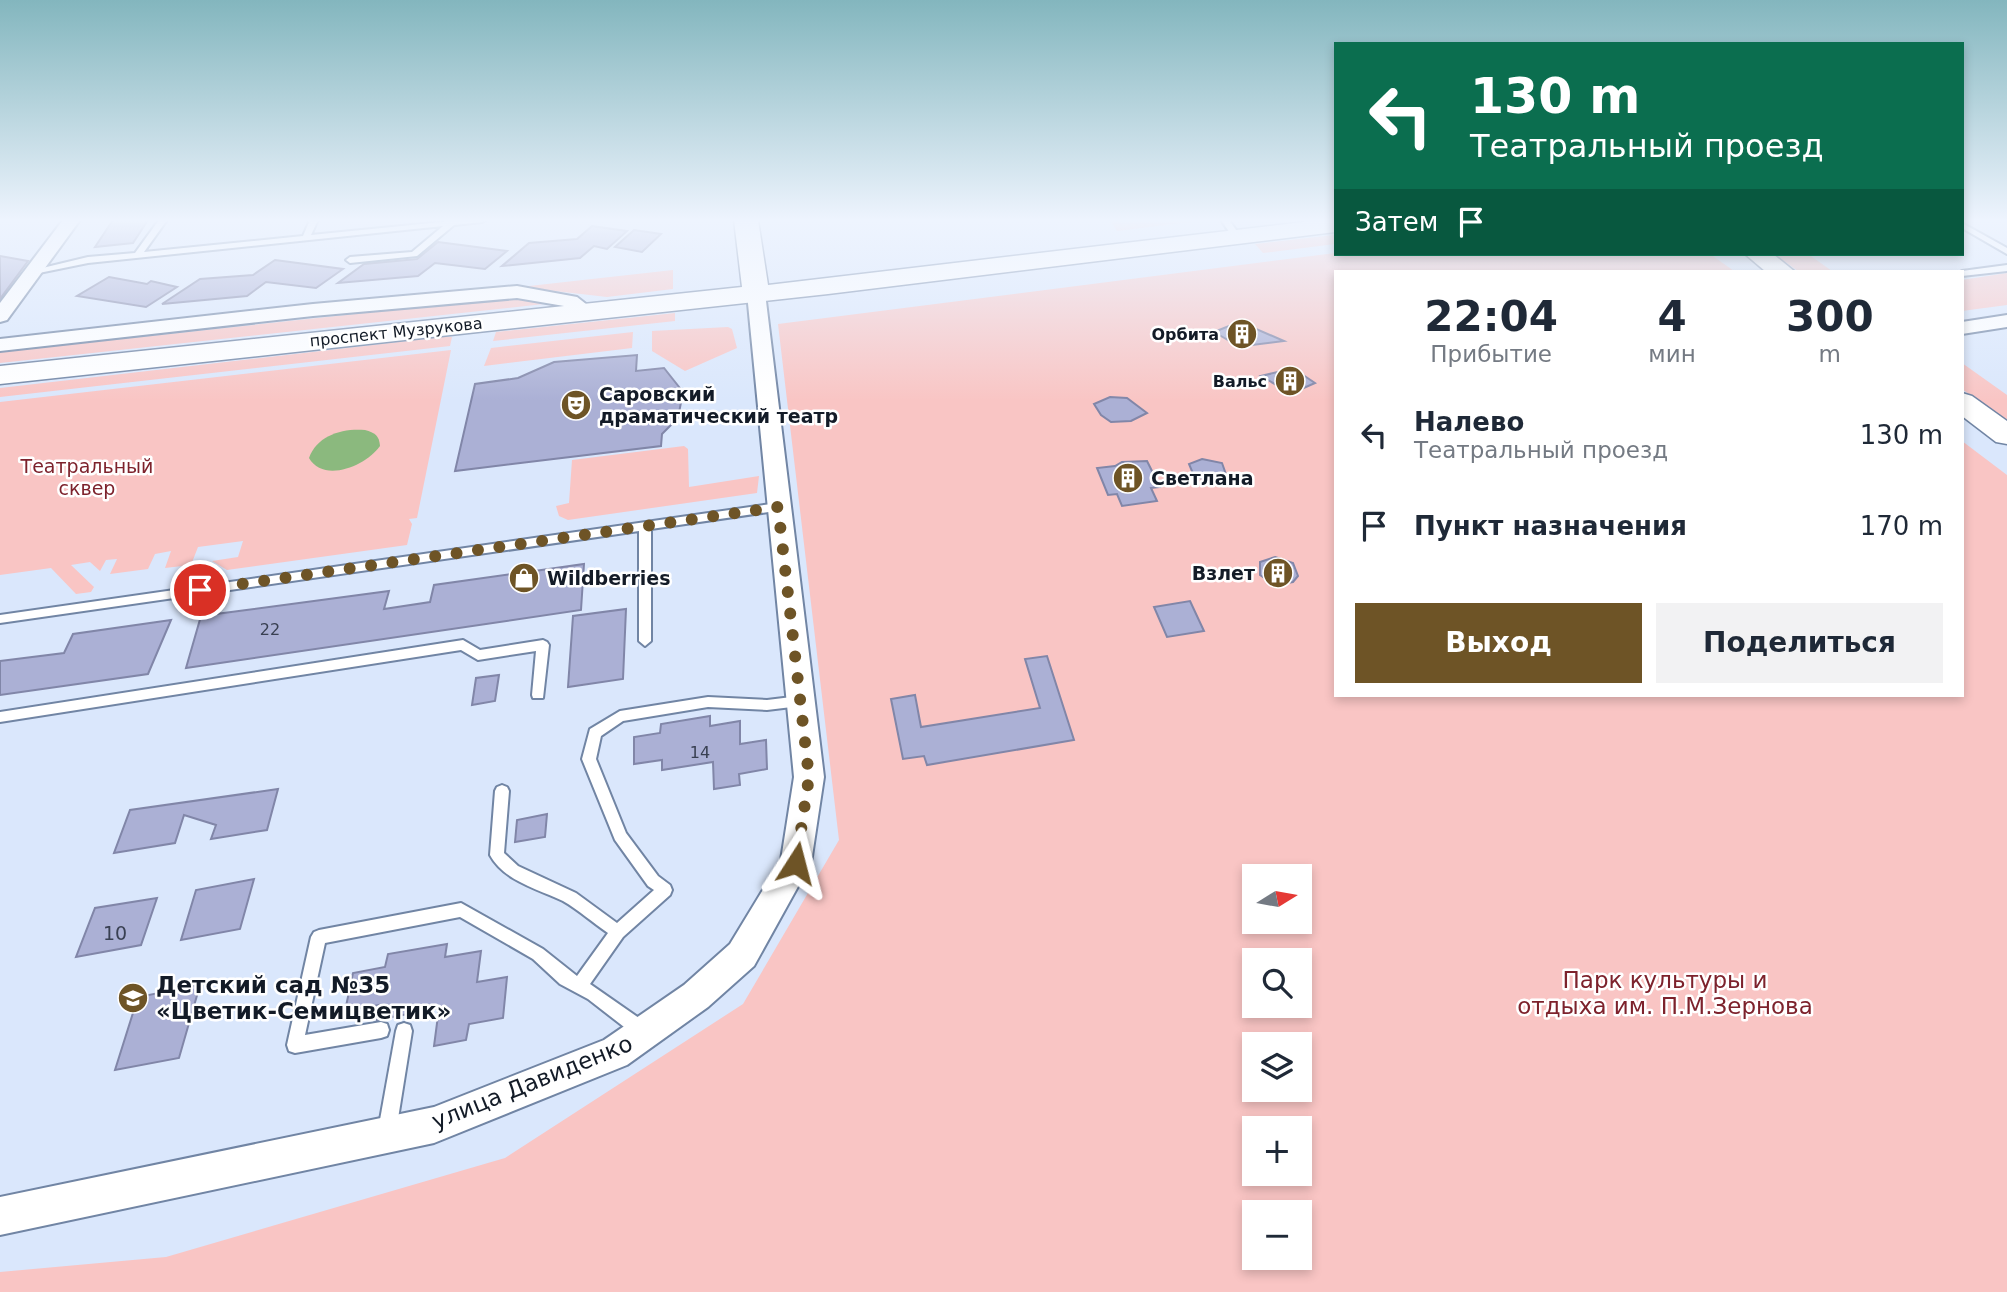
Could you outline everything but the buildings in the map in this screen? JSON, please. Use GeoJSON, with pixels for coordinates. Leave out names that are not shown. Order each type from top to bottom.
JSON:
{"type":"FeatureCollection","features":[{"type":"Feature","properties":{"kind":"main road"},"geometry":{"type":"LineString","coordinates":[[754,280],[756,293]]}},
{"type":"Feature","properties":{"kind":"main road","name":"проспект Музрукова"},"geometry":{"type":"LineString","coordinates":[[0,375],[756,293],[849,280]]}},
{"type":"Feature","properties":{"kind":"main road"},"geometry":{"type":"LineString","coordinates":[[1964,403],[2007,435]]}},
{"type":"Feature","properties":{"kind":"street"},"geometry":{"type":"LineString","coordinates":[[0,316],[27,280]]}},
{"type":"Feature","properties":{"kind":"street"},"geometry":{"type":"LineString","coordinates":[[0,345],[313,310],[517,292],[570,301],[585,311]]}},
{"type":"Feature","properties":{"kind":"street","name":"улица Давиденко"},"geometry":{"type":"LineString","coordinates":[[0,1216],[434,1125],[615,1053],[696,996],[742,955],[796,863],[809,777],[756,293]]}},
{"type":"Feature","properties":{"kind":"street"},"geometry":{"type":"LineString","coordinates":[[1964,316],[2007,310]]}},
{"type":"Feature","properties":{"kind":"street"},"geometry":{"type":"LineString","coordinates":[[1964,328],[2007,321]]}},
{"type":"Feature","properties":{"kind":"lane"},"geometry":{"type":"LineString","coordinates":[[0,619],[778,507]]}},
{"type":"Feature","properties":{"kind":"lane"},"geometry":{"type":"LineString","coordinates":[[645,526],[645,641]]}},
{"type":"Feature","properties":{"kind":"lane"},"geometry":{"type":"LineString","coordinates":[[0,717],[463,645],[478,655],[543,645],[538,695]]}},
{"type":"Feature","properties":{"kind":"lane"},"geometry":{"type":"LineString","coordinates":[[579,986],[618,932],[665,890],[653,881],[620,836],[590,759],[595,733],[620,716],[708,702],[767,705],[800,701]]}},
{"type":"Feature","properties":{"kind":"lane"},"geometry":{"type":"LineString","coordinates":[[502,791],[498,855],[513,872],[570,898],[618,932]]}},
{"type":"Feature","properties":{"kind":"lane"},"geometry":{"type":"LineString","coordinates":[[382,1030],[295,1045],[319,937],[461,910],[538,954],[566,979],[647,1033]]}},
{"type":"Feature","properties":{"kind":"lane"},"geometry":{"type":"LineString","coordinates":[[386,1134],[404,1031]]}},
{"type":"Feature","properties":{"kind":"green space"},"geometry":{"type":"Polygon","coordinates":[[[580,280],[673,280],[673,289],[607,297],[520,287],[580,280]]]}},
{"type":"Feature","properties":{"kind":"green space","name":"Парк культуры и отдыха им. П.М.Зернова"},"geometry":{"type":"Polygon","coordinates":[[[1121,280],[1334,280],[1334,697],[1964,697],[1964,443],[2007,475],[2007,1292],[0,1292],[0,1272],[166,1257],[505,1158],[743,1004],[839,840],[778,324],[1121,280]]]}},
{"type":"Feature","properties":{"kind":"green space"},"geometry":{"type":"Polygon","coordinates":[[[1964,280],[2007,280],[2007,305],[1964,311],[1964,280]]]}},
{"type":"Feature","properties":{"kind":"green space"},"geometry":{"type":"Polygon","coordinates":[[[515,297],[544,304],[0,363],[0,352],[515,297]]]}},
{"type":"Feature","properties":{"kind":"green space"},"geometry":{"type":"Polygon","coordinates":[[[675,313],[675,321],[493,341],[496,332],[675,313]]]}},
{"type":"Feature","properties":{"kind":"green space"},"geometry":{"type":"Polygon","coordinates":[[[732,329],[737,348],[685,371],[652,351],[652,331],[732,329]]]}},
{"type":"Feature","properties":{"kind":"green space"},"geometry":{"type":"Polygon","coordinates":[[[633,332],[632,348],[484,366],[491,348],[633,332]]]}},
{"type":"Feature","properties":{"kind":"green space"},"geometry":{"type":"Polygon","coordinates":[[[452,337],[450,346],[0,397],[0,388],[452,337]]]}},
{"type":"Feature","properties":{"kind":"green space","name":"Театральный сквер"},"geometry":{"type":"Polygon","coordinates":[[[451,350],[417,518],[409,519],[412,524],[407,545],[227,570],[212,561],[238,557],[243,541],[198,547],[191,565],[165,568],[171,551],[155,554],[148,569],[110,574],[117,559],[106,560],[100,571],[90,562],[71,565],[94,587],[91,592],[76,594],[51,568],[0,575],[0,402],[451,350]]]}},
{"type":"Feature","properties":{"kind":"green space"},"geometry":{"type":"Polygon","coordinates":[[[1964,364],[2007,395],[2007,422],[1964,390],[1964,364]]]}},
{"type":"Feature","properties":{"kind":"green space"},"geometry":{"type":"Polygon","coordinates":[[[684,446],[688,449],[689,487],[759,476],[757,493],[568,520],[559,516],[556,506],[569,503],[572,460],[684,446]]]}},
{"type":"Feature","properties":{"kind":"shaded area"},"geometry":{"type":"Polygon","coordinates":[[[348,430],[365,430],[376,435],[380,446],[366,460],[356,465],[335,471],[325,470],[316,466],[309,458],[318,444],[332,435],[348,430]]]}},
{"type":"Feature","properties":{"kind":"place","name":"Орбита"},"geometry":{"type":"Point","coordinates":[1242,334]}},
{"type":"Feature","properties":{"kind":"place","name":"Вальс"},"geometry":{"type":"Point","coordinates":[1290,381]}},
{"type":"Feature","properties":{"kind":"place","name":"Саровский драматический театр"},"geometry":{"type":"Point","coordinates":[576,405]}},
{"type":"Feature","properties":{"kind":"place","name":"Светлана"},"geometry":{"type":"Point","coordinates":[1128,478]}},
{"type":"Feature","properties":{"kind":"place","name":"Взлет"},"geometry":{"type":"Point","coordinates":[1278,573]}},
{"type":"Feature","properties":{"kind":"place","name":"Wildberries"},"geometry":{"type":"Point","coordinates":[524,578]}},
{"type":"Feature","properties":{"kind":"place","name":"Детский сад №35 «Цветик-Семицветик»"},"geometry":{"type":"Point","coordinates":[133,998]}},
{"type":"Feature","properties":{"kind":"route"},"geometry":{"type":"LineString","coordinates":[[200,590],[778,507],[809,777],[796,863]]}}]}
